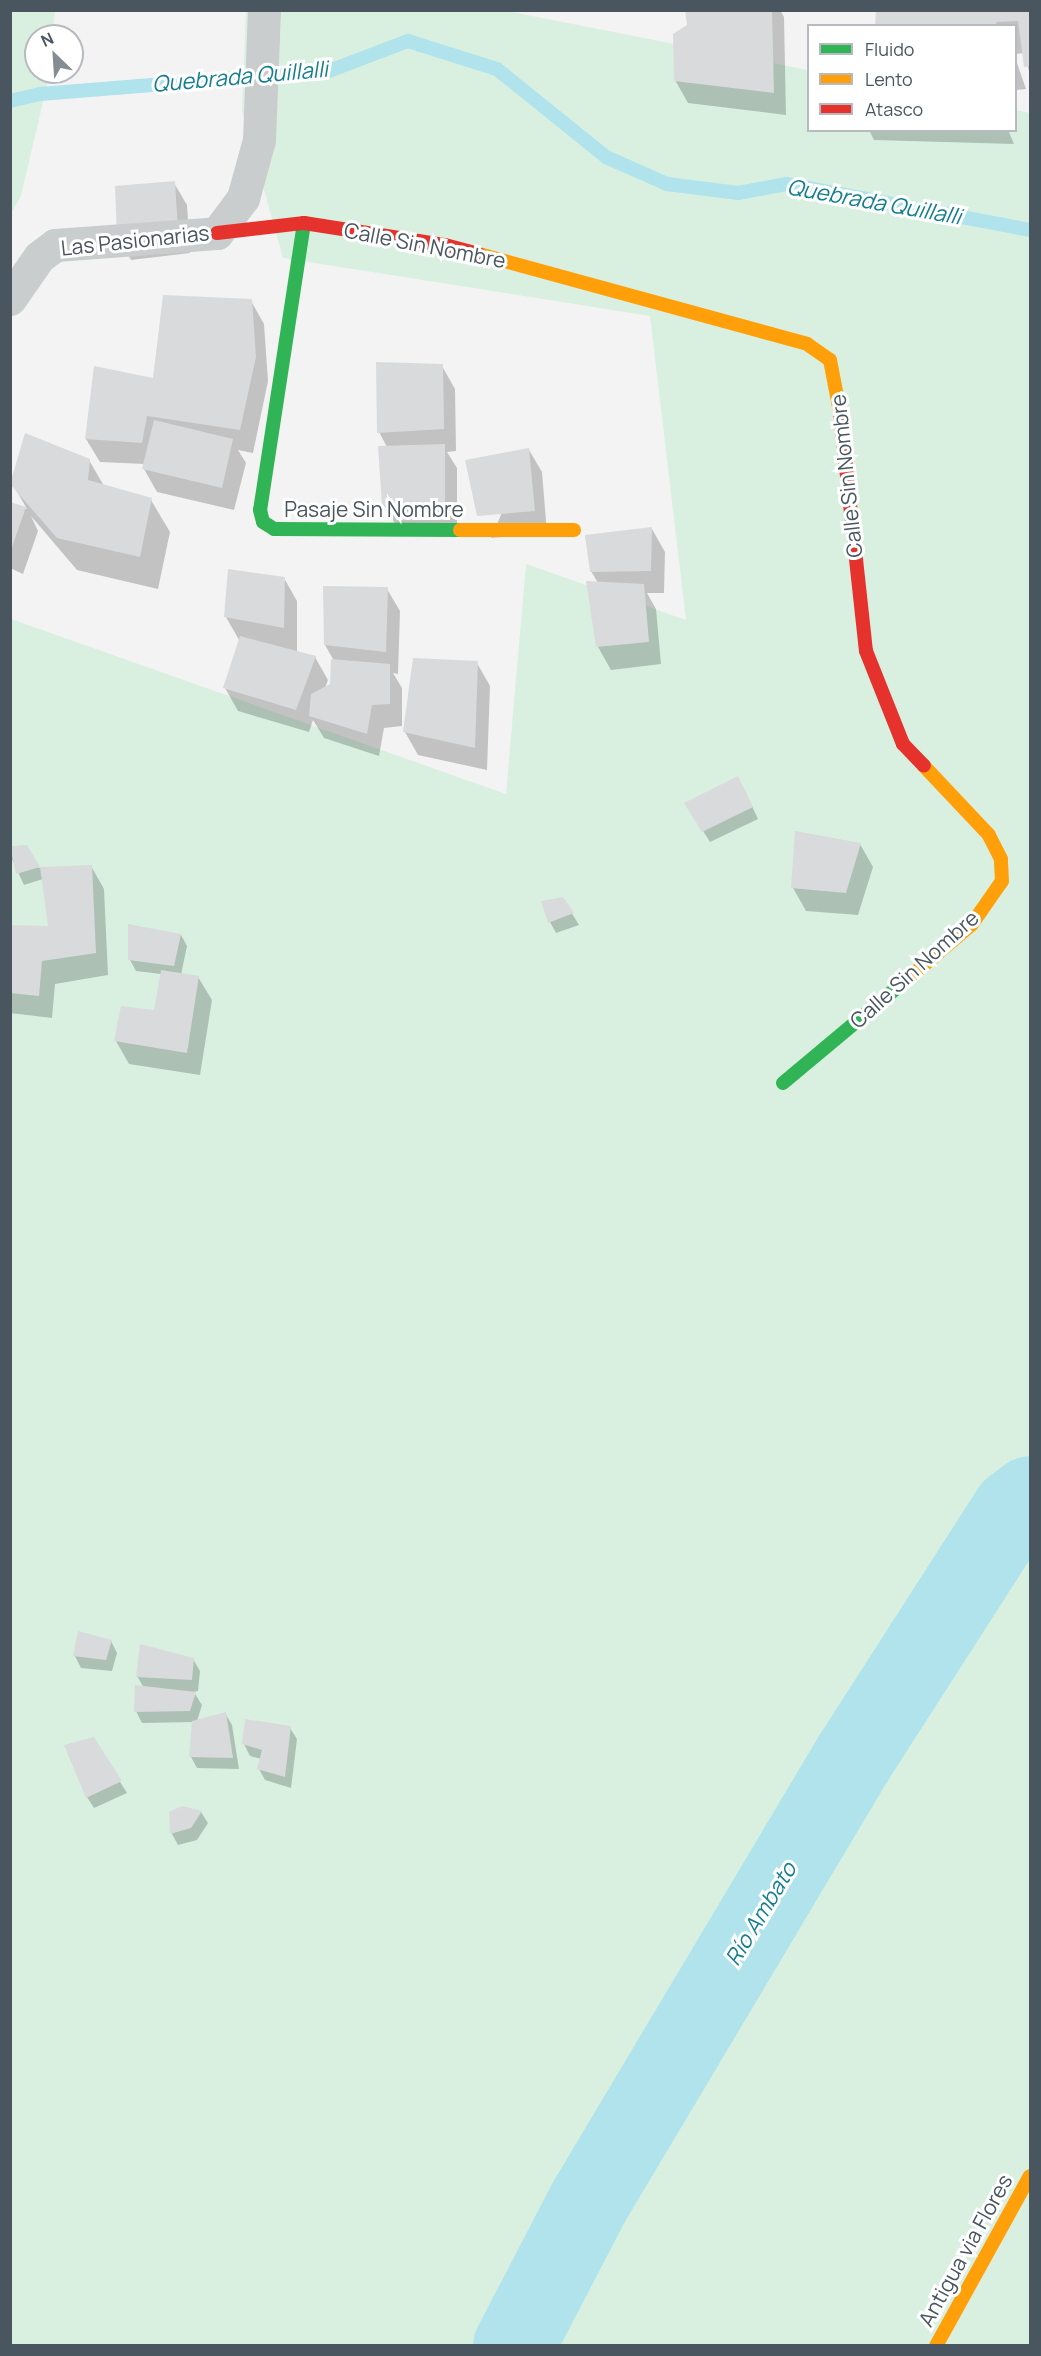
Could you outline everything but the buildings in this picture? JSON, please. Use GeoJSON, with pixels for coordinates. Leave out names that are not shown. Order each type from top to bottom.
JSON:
{"type":"FeatureCollection","features":[{"type":"Feature","properties":{"kind":"street","name":"Las Pasionarias"},"geometry":{"type":"LineString","coordinates":[[10,299],[39,257],[55,245],[218,233],[243,198],[259,140],[264,10]]}},
{"type":"Feature","properties":{"kind":"street","name":"Calle Sin Nombre"},"geometry":{"type":"LineString","coordinates":[[218,233],[304,223],[445,245],[558,273],[807,344],[830,360],[836,380],[866,651],[903,744],[989,835],[1001,859],[1002,881],[972,924],[783,1083]]}},
{"type":"Feature","properties":{"kind":"street","name":"Pasaje Sin Nombre"},"geometry":{"type":"LineString","coordinates":[[304,223],[260,510],[263,522],[273,529],[574,531]]}},
{"type":"Feature","properties":{"kind":"street","name":"Antigua via Flores"},"geometry":{"type":"LineString","coordinates":[[936,2346],[1030,2175]]}},
{"type":"Feature","properties":{"kind":"green space"},"geometry":{"type":"Polygon","coordinates":[[[11,10],[55,11],[54,24],[24,24],[24,84],[47,84],[21,196],[11,213],[11,10]]]}},
{"type":"Feature","properties":{"kind":"green space"},"geometry":{"type":"Polygon","coordinates":[[[246,11],[507,11],[807,70],[807,132],[1017,132],[1017,110],[1030,113],[1030,2345],[11,2346],[11,619],[506,794],[526,564],[686,620],[650,316],[283,258],[242,111],[246,11]]]}},
{"type":"Feature","properties":{"kind":"waterway","name":"Quebrada Quillalli"},"geometry":{"type":"LineString","coordinates":[[10,101],[40,94],[329,71],[408,41],[497,69],[606,157],[667,184],[738,193],[787,184],[1030,230]]}},
{"type":"Feature","properties":{"kind":"waterway","name":"Río Ambato"},"geometry":{"type":"LineString","coordinates":[[514,2346],[589,2202],[853,1759],[1013,1510],[1030,1497]]}},
{"type":"Feature","properties":{"kind":"traffic: fast"},"geometry":{"type":"LineString","coordinates":[[304,223],[260,510],[263,522],[274,529],[460,530]]}},
{"type":"Feature","properties":{"kind":"traffic: fast"},"geometry":{"type":"LineString","coordinates":[[783,1083],[911,976]]}},
{"type":"Feature","properties":{"kind":"traffic: slow"},"geometry":{"type":"LineString","coordinates":[[479,254],[807,344],[830,360],[840,412]]}},
{"type":"Feature","properties":{"kind":"traffic: slow"},"geometry":{"type":"LineString","coordinates":[[460,530],[574,530]]}},
{"type":"Feature","properties":{"kind":"traffic: slow"},"geometry":{"type":"LineString","coordinates":[[911,976],[972,924],[1002,881],[1001,859],[989,835],[924,766]]}},
{"type":"Feature","properties":{"kind":"traffic: slow"},"geometry":{"type":"LineString","coordinates":[[936,2346],[1030,2176]]}},
{"type":"Feature","properties":{"kind":"traffic: jam"},"geometry":{"type":"LineString","coordinates":[[217,233],[304,223],[445,245],[479,254]]}},
{"type":"Feature","properties":{"kind":"traffic: jam"},"geometry":{"type":"LineString","coordinates":[[840,412],[866,651],[903,744],[924,766]]}}]}
